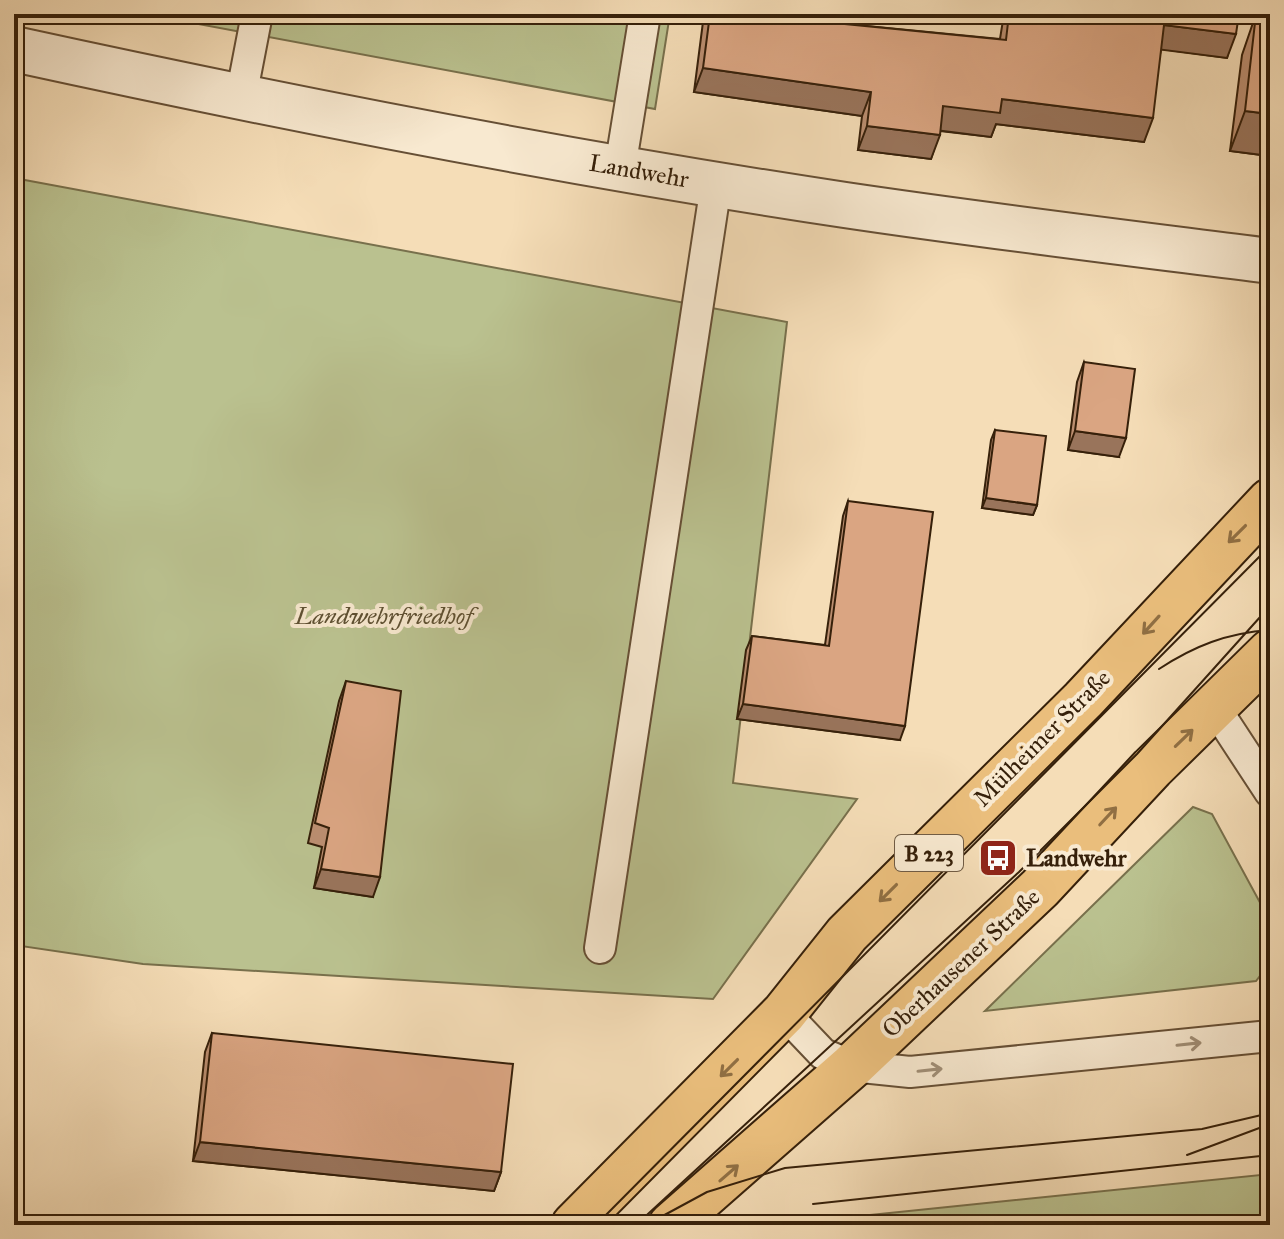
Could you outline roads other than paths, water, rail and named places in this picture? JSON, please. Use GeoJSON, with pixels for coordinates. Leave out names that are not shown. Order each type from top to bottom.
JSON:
{"type":"FeatureCollection","features":[{"type":"Feature","properties":{"kind":"main road","name":"Mülheimer Straße"},"geometry":{"type":"LineString","coordinates":[[784,1013],[847,934],[1083,700],[1270,501]]}},
{"type":"Feature","properties":{"kind":"main road","name":"Oberhausener Straße"},"geometry":{"type":"LineString","coordinates":[[671,1225],[852,1066],[1040,888],[1152,768],[1270,652]]}},
{"type":"Feature","properties":{"kind":"main road","name":"B 223"},"geometry":{"type":"LineString","coordinates":[[574,1225],[784,1013]]}},
{"type":"Feature","properties":{"kind":"street","name":"Landwehr"},"geometry":{"type":"LineString","coordinates":[[14,49],[241,97],[716,185],[943,219],[1270,261]]}},
{"type":"Feature","properties":{"kind":"lane"},"geometry":{"type":"LineString","coordinates":[[241,97],[257,14]]}},
{"type":"Feature","properties":{"kind":"lane"},"geometry":{"type":"LineString","coordinates":[[620,168],[645,14]]}},
{"type":"Feature","properties":{"kind":"lane"},"geometry":{"type":"LineString","coordinates":[[600,948],[716,185]]}},
{"type":"Feature","properties":{"kind":"lane"},"geometry":{"type":"LineString","coordinates":[[1215,708],[1270,792]]}},
{"type":"Feature","properties":{"kind":"lane"},"geometry":{"type":"LineString","coordinates":[[784,1013],[823,1054],[852,1066],[910,1072],[1270,1036]]}},
{"type":"Feature","properties":{"kind":"tram line"},"geometry":{"type":"LineString","coordinates":[[596,1225],[1270,546]]}},
{"type":"Feature","properties":{"kind":"tram line"},"geometry":{"type":"LineString","coordinates":[[636,1225],[1019,872],[1137,754],[1270,606]]}},
{"type":"Feature","properties":{"kind":"tram line"},"geometry":{"type":"LineString","coordinates":[[1159,669],[1212,642],[1270,630]]}},
{"type":"Feature","properties":{"kind":"tram line"},"geometry":{"type":"LineString","coordinates":[[646,1225],[707,1192],[785,1168],[1202,1129],[1270,1113]]}},
{"type":"Feature","properties":{"kind":"tram line"},"geometry":{"type":"LineString","coordinates":[[1187,1155],[1270,1124]]}},
{"type":"Feature","properties":{"kind":"tram line"},"geometry":{"type":"LineString","coordinates":[[813,1204],[1270,1155]]}},
{"type":"Feature","properties":{"kind":"place","name":"Landwehr"},"geometry":{"type":"Point","coordinates":[998,858]}},
{"type":"Feature","properties":{"kind":"park label","name":"Landwehrfriedhof"},"geometry":{"type":"Point","coordinates":[384,616]}}]}
